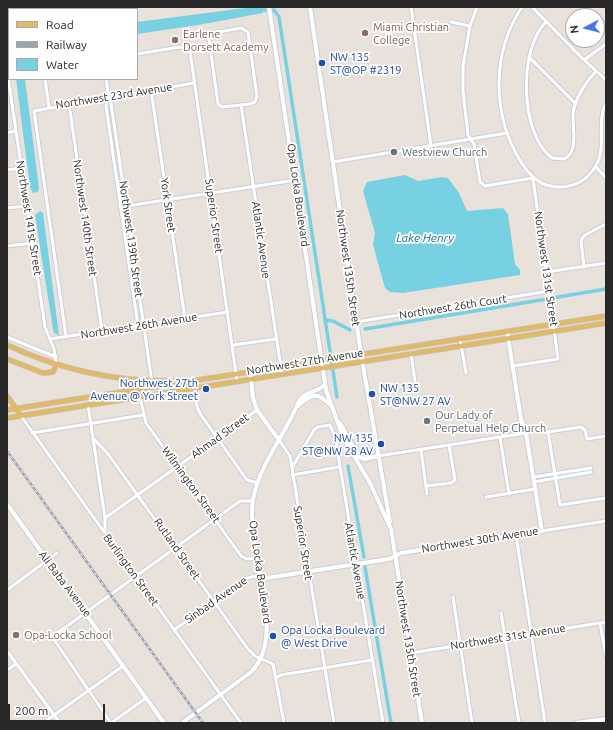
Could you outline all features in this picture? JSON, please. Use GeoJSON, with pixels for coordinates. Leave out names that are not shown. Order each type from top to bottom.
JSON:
{"type":"FeatureCollection","features":[{"type":"Feature","properties":{"kind":"main road"},"geometry":{"type":"LineString","coordinates":[[12,8],[22,7]]}},
{"type":"Feature","properties":{"kind":"main road","name":"Opa Locka Boulevard"},"geometry":{"type":"LineString","coordinates":[[269,7],[324,360],[326,384],[331,406],[351,452],[370,483],[391,529],[394,556]]}},
{"type":"Feature","properties":{"kind":"main road","name":"Northwest 135th Street"},"geometry":{"type":"LineString","coordinates":[[310,7],[362,362],[391,529]]}},
{"type":"Feature","properties":{"kind":"main road","name":"Northwest 27th Avenue"},"geometry":{"type":"LineString","coordinates":[[7,410],[606,316]]}},
{"type":"Feature","properties":{"kind":"main road","name":"Northwest 27th Avenue"},"geometry":{"type":"LineString","coordinates":[[7,418],[606,324]]}},
{"type":"Feature","properties":{"kind":"main road"},"geometry":{"type":"LineString","coordinates":[[507,331],[521,419],[526,433],[542,531]]}},
{"type":"Feature","properties":{"kind":"main road"},"geometry":{"type":"LineString","coordinates":[[7,345],[56,365],[83,373],[114,379],[152,382],[181,382]]}},
{"type":"Feature","properties":{"kind":"main road"},"geometry":{"type":"LineString","coordinates":[[7,359],[43,373],[53,372],[56,365]]}},
{"type":"Feature","properties":{"kind":"main road","name":"Superior Street"},"geometry":{"type":"LineString","coordinates":[[250,372],[257,410],[279,440]]}},
{"type":"Feature","properties":{"kind":"main road","name":"Opa Locka Boulevard"},"geometry":{"type":"LineString","coordinates":[[182,723],[251,672],[262,658],[266,648],[268,628],[252,525],[253,501],[258,482],[302,397],[309,392],[322,389],[326,384]]}},
{"type":"Feature","properties":{"kind":"main road"},"geometry":{"type":"LineString","coordinates":[[115,401],[123,392]]}},
{"type":"Feature","properties":{"kind":"main road"},"geometry":{"type":"LineString","coordinates":[[102,403],[112,394]]}},
{"type":"Feature","properties":{"kind":"main road"},"geometry":{"type":"LineString","coordinates":[[297,408],[309,397],[315,395],[322,397],[331,406]]}},
{"type":"Feature","properties":{"kind":"main road"},"geometry":{"type":"LineString","coordinates":[[7,396],[21,416]]}},
{"type":"Feature","properties":{"kind":"main road"},"geometry":{"type":"LineString","coordinates":[[335,418],[339,420],[359,457],[365,459],[378,456]]}},
{"type":"Feature","properties":{"kind":"main road","name":"Ali Baba Avenue"},"geometry":{"type":"LineString","coordinates":[[7,504],[47,561],[86,612],[164,723]]}},
{"type":"Feature","properties":{"kind":"main road","name":"Northwest 30th Avenue"},"geometry":{"type":"LineString","coordinates":[[356,564],[389,559],[401,553],[542,531]]}},
{"type":"Feature","properties":{"kind":"main road","name":"Northwest 135th Street"},"geometry":{"type":"LineString","coordinates":[[394,556],[422,723]]}},
{"type":"Feature","properties":{"kind":"main road","name":"Sinbad Avenue"},"geometry":{"type":"LineString","coordinates":[[260,577],[356,564]]}},
{"type":"Feature","properties":{"kind":"main road"},"geometry":{"type":"LineString","coordinates":[[576,723],[606,719]]}},
{"type":"Feature","properties":{"kind":"street"},"geometry":{"type":"LineString","coordinates":[[411,7],[431,146]]}},
{"type":"Feature","properties":{"kind":"street"},"geometry":{"type":"LineString","coordinates":[[477,7],[470,26],[463,66],[463,91],[468,135],[474,144],[481,185],[533,178]]}},
{"type":"Feature","properties":{"kind":"street"},"geometry":{"type":"LineString","coordinates":[[522,7],[509,32],[501,60],[500,99],[507,133],[517,155],[533,178],[548,186],[568,186],[585,179],[596,167],[601,152],[601,119],[606,103]]}},
{"type":"Feature","properties":{"kind":"street"},"geometry":{"type":"LineString","coordinates":[[533,8],[584,60],[606,80]]}},
{"type":"Feature","properties":{"kind":"street"},"geometry":{"type":"LineString","coordinates":[[451,22],[470,26]]}},
{"type":"Feature","properties":{"kind":"street"},"geometry":{"type":"LineString","coordinates":[[546,22],[538,34],[529,57],[526,92],[530,116],[541,144],[552,158],[566,158],[574,148],[572,122],[576,104],[585,84],[596,71]]}},
{"type":"Feature","properties":{"kind":"street"},"geometry":{"type":"LineString","coordinates":[[241,28],[248,32],[257,97],[255,102],[241,105],[226,107],[218,104],[209,39],[213,33],[241,28]]}},
{"type":"Feature","properties":{"kind":"street"},"geometry":{"type":"LineString","coordinates":[[584,60],[606,44]]}},
{"type":"Feature","properties":{"kind":"street","name":"Superior Street"},"geometry":{"type":"LineString","coordinates":[[138,54],[180,48],[185,48],[190,51],[238,381]]}},
{"type":"Feature","properties":{"kind":"street"},"geometry":{"type":"LineString","coordinates":[[529,57],[576,104]]}},
{"type":"Feature","properties":{"kind":"street","name":"Northwest 141st Street"},"geometry":{"type":"LineString","coordinates":[[7,70],[8,90],[16,131],[45,327],[56,357],[56,365]]}},
{"type":"Feature","properties":{"kind":"street"},"geometry":{"type":"LineString","coordinates":[[45,80],[48,107]]}},
{"type":"Feature","properties":{"kind":"street","name":"Northwest 139th Street"},"geometry":{"type":"LineString","coordinates":[[106,80],[108,98],[106,106],[138,326]]}},
{"type":"Feature","properties":{"kind":"street","name":"Northwest 23rd Avenue"},"geometry":{"type":"LineString","coordinates":[[34,110],[194,83]]}},
{"type":"Feature","properties":{"kind":"street","name":"York Street"},"geometry":{"type":"LineString","coordinates":[[151,90],[185,319]]}},
{"type":"Feature","properties":{"kind":"street","name":"Northwest 139th Street"},"geometry":{"type":"LineString","coordinates":[[108,98],[111,104],[152,382]]}},
{"type":"Feature","properties":{"kind":"street","name":"Northwest 140th Street"},"geometry":{"type":"LineString","coordinates":[[69,104],[102,331]]}},
{"type":"Feature","properties":{"kind":"street","name":"Atlantic Avenue"},"geometry":{"type":"LineString","coordinates":[[241,105],[282,374]]}},
{"type":"Feature","properties":{"kind":"street","name":"Northwest 141st Street"},"geometry":{"type":"LineString","coordinates":[[34,110],[66,337]]}},
{"type":"Feature","properties":{"kind":"street"},"geometry":{"type":"LineString","coordinates":[[7,133],[16,131]]}},
{"type":"Feature","properties":{"kind":"street"},"geometry":{"type":"LineString","coordinates":[[333,162],[507,133]]}},
{"type":"Feature","properties":{"kind":"street"},"geometry":{"type":"LineString","coordinates":[[596,167],[606,178]]}},
{"type":"Feature","properties":{"kind":"street"},"geometry":{"type":"LineString","coordinates":[[7,170],[21,168]]}},
{"type":"Feature","properties":{"kind":"street","name":"Northwest 131st Street"},"geometry":{"type":"LineString","coordinates":[[513,366],[558,359],[533,178]]}},
{"type":"Feature","properties":{"kind":"street"},"geometry":{"type":"LineString","coordinates":[[120,207],[296,180]]}},
{"type":"Feature","properties":{"kind":"street"},"geometry":{"type":"LineString","coordinates":[[7,208],[27,206]]}},
{"type":"Feature","properties":{"kind":"street"},"geometry":{"type":"LineString","coordinates":[[584,267],[581,240],[585,235],[606,224]]}},
{"type":"Feature","properties":{"kind":"street"},"geometry":{"type":"LineString","coordinates":[[7,246],[33,243]]}},
{"type":"Feature","properties":{"kind":"street"},"geometry":{"type":"LineString","coordinates":[[128,263],[135,262]]}},
{"type":"Feature","properties":{"kind":"street"},"geometry":{"type":"LineString","coordinates":[[547,272],[606,263]]}},
{"type":"Feature","properties":{"kind":"street","name":"Northwest 26th Court"},"geometry":{"type":"LineString","coordinates":[[356,322],[549,291]]}},
{"type":"Feature","properties":{"kind":"street","name":"Northwest 26th Avenue"},"geometry":{"type":"LineString","coordinates":[[50,339],[144,326],[228,312]]}},
{"type":"Feature","properties":{"kind":"street"},"geometry":{"type":"LineString","coordinates":[[7,337],[56,357]]}},
{"type":"Feature","properties":{"kind":"street"},"geometry":{"type":"LineString","coordinates":[[233,345],[276,339]]}},
{"type":"Feature","properties":{"kind":"street"},"geometry":{"type":"LineString","coordinates":[[460,339],[466,373]]}},
{"type":"Feature","properties":{"kind":"street"},"geometry":{"type":"LineString","coordinates":[[411,354],[415,381]]}},
{"type":"Feature","properties":{"kind":"street"},"geometry":{"type":"LineString","coordinates":[[195,388],[198,412],[247,480],[258,482]]}},
{"type":"Feature","properties":{"kind":"street","name":"Wilmington Street"},"geometry":{"type":"LineString","coordinates":[[140,397],[146,423],[242,557],[247,559],[257,558]]}},
{"type":"Feature","properties":{"kind":"street"},"geometry":{"type":"LineString","coordinates":[[88,405],[105,518],[105,533]]}},
{"type":"Feature","properties":{"kind":"street","name":"Ahmad Street"},"geometry":{"type":"LineString","coordinates":[[105,518],[257,410]]}},
{"type":"Feature","properties":{"kind":"street"},"geometry":{"type":"LineString","coordinates":[[32,432],[144,415]]}},
{"type":"Feature","properties":{"kind":"street","name":"Burlington Street"},"geometry":{"type":"LineString","coordinates":[[21,416],[241,723]]}},
{"type":"Feature","properties":{"kind":"street","name":"Atlantic Avenue"},"geometry":{"type":"LineString","coordinates":[[292,468],[309,437],[318,427],[330,425],[335,437],[383,723]]}},
{"type":"Feature","properties":{"kind":"street"},"geometry":{"type":"LineString","coordinates":[[606,436],[587,439],[585,430],[581,427],[548,432],[560,505],[606,498]]}},
{"type":"Feature","properties":{"kind":"street"},"geometry":{"type":"LineString","coordinates":[[378,456],[526,433]]}},
{"type":"Feature","properties":{"kind":"street"},"geometry":{"type":"LineString","coordinates":[[500,437],[509,494]]}},
{"type":"Feature","properties":{"kind":"street","name":"Rutland Street"},"geometry":{"type":"LineString","coordinates":[[93,438],[108,454],[248,649],[254,655],[273,664],[284,723]]}},
{"type":"Feature","properties":{"kind":"street","name":"Superior Street"},"geometry":{"type":"LineString","coordinates":[[279,440],[290,456],[334,723]]}},
{"type":"Feature","properties":{"kind":"street"},"geometry":{"type":"LineString","coordinates":[[426,486],[451,483],[455,480],[450,445]]}},
{"type":"Feature","properties":{"kind":"street"},"geometry":{"type":"LineString","coordinates":[[421,450],[427,494]]}},
{"type":"Feature","properties":{"kind":"street"},"geometry":{"type":"LineString","coordinates":[[292,475],[339,467]]}},
{"type":"Feature","properties":{"kind":"street"},"geometry":{"type":"LineString","coordinates":[[534,480],[591,470]]}},
{"type":"Feature","properties":{"kind":"street"},"geometry":{"type":"LineString","coordinates":[[486,497],[536,489]]}},
{"type":"Feature","properties":{"kind":"street"},"geometry":{"type":"LineString","coordinates":[[146,698],[111,723],[88,692],[53,638],[56,634],[86,612],[240,502],[253,501]]}},
{"type":"Feature","properties":{"kind":"street","name":"Northwest 30th Avenue"},"geometry":{"type":"LineString","coordinates":[[542,531],[606,521]]}},
{"type":"Feature","properties":{"kind":"street"},"geometry":{"type":"LineString","coordinates":[[516,535],[545,723]]}},
{"type":"Feature","properties":{"kind":"street"},"geometry":{"type":"LineString","coordinates":[[7,590],[57,553]]}},
{"type":"Feature","properties":{"kind":"street","name":"Sinbad Avenue"},"geometry":{"type":"LineString","coordinates":[[174,630],[245,578],[260,577]]}},
{"type":"Feature","properties":{"kind":"street"},"geometry":{"type":"LineString","coordinates":[[453,597],[472,723]]}},
{"type":"Feature","properties":{"kind":"street"},"geometry":{"type":"LineString","coordinates":[[501,613],[519,723]]}},
{"type":"Feature","properties":{"kind":"street","name":"Northwest 31st Avenue"},"geometry":{"type":"LineString","coordinates":[[411,653],[606,622]]}},
{"type":"Feature","properties":{"kind":"street"},"geometry":{"type":"LineString","coordinates":[[600,623],[606,656]]}},
{"type":"Feature","properties":{"kind":"street"},"geometry":{"type":"LineString","coordinates":[[7,651],[60,723]]}},
{"type":"Feature","properties":{"kind":"street"},"geometry":{"type":"LineString","coordinates":[[276,678],[281,675],[372,660]]}},
{"type":"Feature","properties":{"kind":"street"},"geometry":{"type":"LineString","coordinates":[[7,670],[16,664]]}},
{"type":"Feature","properties":{"kind":"street"},"geometry":{"type":"LineString","coordinates":[[43,723],[123,666]]}},
{"type":"Feature","properties":{"kind":"water"},"geometry":{"type":"Polygon","coordinates":[[[263,7],[263,13],[138,34],[138,22],[263,7]]]}},
{"type":"Feature","properties":{"kind":"water"},"geometry":{"type":"Polygon","coordinates":[[[16,80],[25,80],[39,188],[38,192],[33,193],[30,187],[16,80]]]}},
{"type":"Feature","properties":{"kind":"water","name":"Lake Henry"},"geometry":{"type":"Polygon","coordinates":[[[405,175],[418,181],[442,177],[448,178],[459,193],[467,211],[503,208],[508,214],[515,264],[520,270],[520,275],[403,293],[390,292],[385,288],[373,245],[375,233],[363,191],[367,182],[405,175]]]}},
{"type":"Feature","properties":{"kind":"water"},"geometry":{"type":"Polygon","coordinates":[[[40,211],[43,213],[59,335],[54,333],[53,329],[35,215],[40,211]]]}},
{"type":"Feature","properties":{"kind":"waterway"},"geometry":{"type":"LineString","coordinates":[[263,10],[274,10],[279,17],[337,397]]}},
{"type":"Feature","properties":{"kind":"waterway"},"geometry":{"type":"LineString","coordinates":[[552,298],[606,289]]}},
{"type":"Feature","properties":{"kind":"waterway"},"geometry":{"type":"LineString","coordinates":[[365,329],[547,299]]}},
{"type":"Feature","properties":{"kind":"waterway"},"geometry":{"type":"LineString","coordinates":[[325,320],[333,321],[350,330]]}},
{"type":"Feature","properties":{"kind":"waterway"},"geometry":{"type":"LineString","coordinates":[[348,466],[364,557]]}},
{"type":"Feature","properties":{"kind":"waterway"},"geometry":{"type":"LineString","coordinates":[[365,567],[391,723]]}},
{"type":"Feature","properties":{"kind":"railway"},"geometry":{"type":"LineString","coordinates":[[7,451],[203,723]]}},
{"type":"Feature","properties":{"kind":"place","name":"Miami Christian College"},"geometry":{"type":"Point","coordinates":[365,33]}},
{"type":"Feature","properties":{"kind":"place","name":"Earlene Dorsett Academy"},"geometry":{"type":"Point","coordinates":[175,40]}},
{"type":"Feature","properties":{"kind":"place","name":"NW 135 ST@OP #2319"},"geometry":{"type":"Point","coordinates":[322,63]}},
{"type":"Feature","properties":{"kind":"place","name":"Westview Church"},"geometry":{"type":"Point","coordinates":[394,152]}},
{"type":"Feature","properties":{"kind":"place","name":"Northwest 27th Avenue @ York Street"},"geometry":{"type":"Point","coordinates":[206,389]}},
{"type":"Feature","properties":{"kind":"place","name":"NW 135 ST@NW 27 AV"},"geometry":{"type":"Point","coordinates":[372,394]}},
{"type":"Feature","properties":{"kind":"place","name":"Our Lady of Perpetual Help Church"},"geometry":{"type":"Point","coordinates":[427,421]}},
{"type":"Feature","properties":{"kind":"place","name":"NW 135 ST@NW 28 AV"},"geometry":{"type":"Point","coordinates":[381,444]}},
{"type":"Feature","properties":{"kind":"place","name":"Opa-Locka School"},"geometry":{"type":"Point","coordinates":[16,635]}},
{"type":"Feature","properties":{"kind":"place","name":"Opa Locka Boulevard @ West Drive"},"geometry":{"type":"Point","coordinates":[273,636]}}]}
